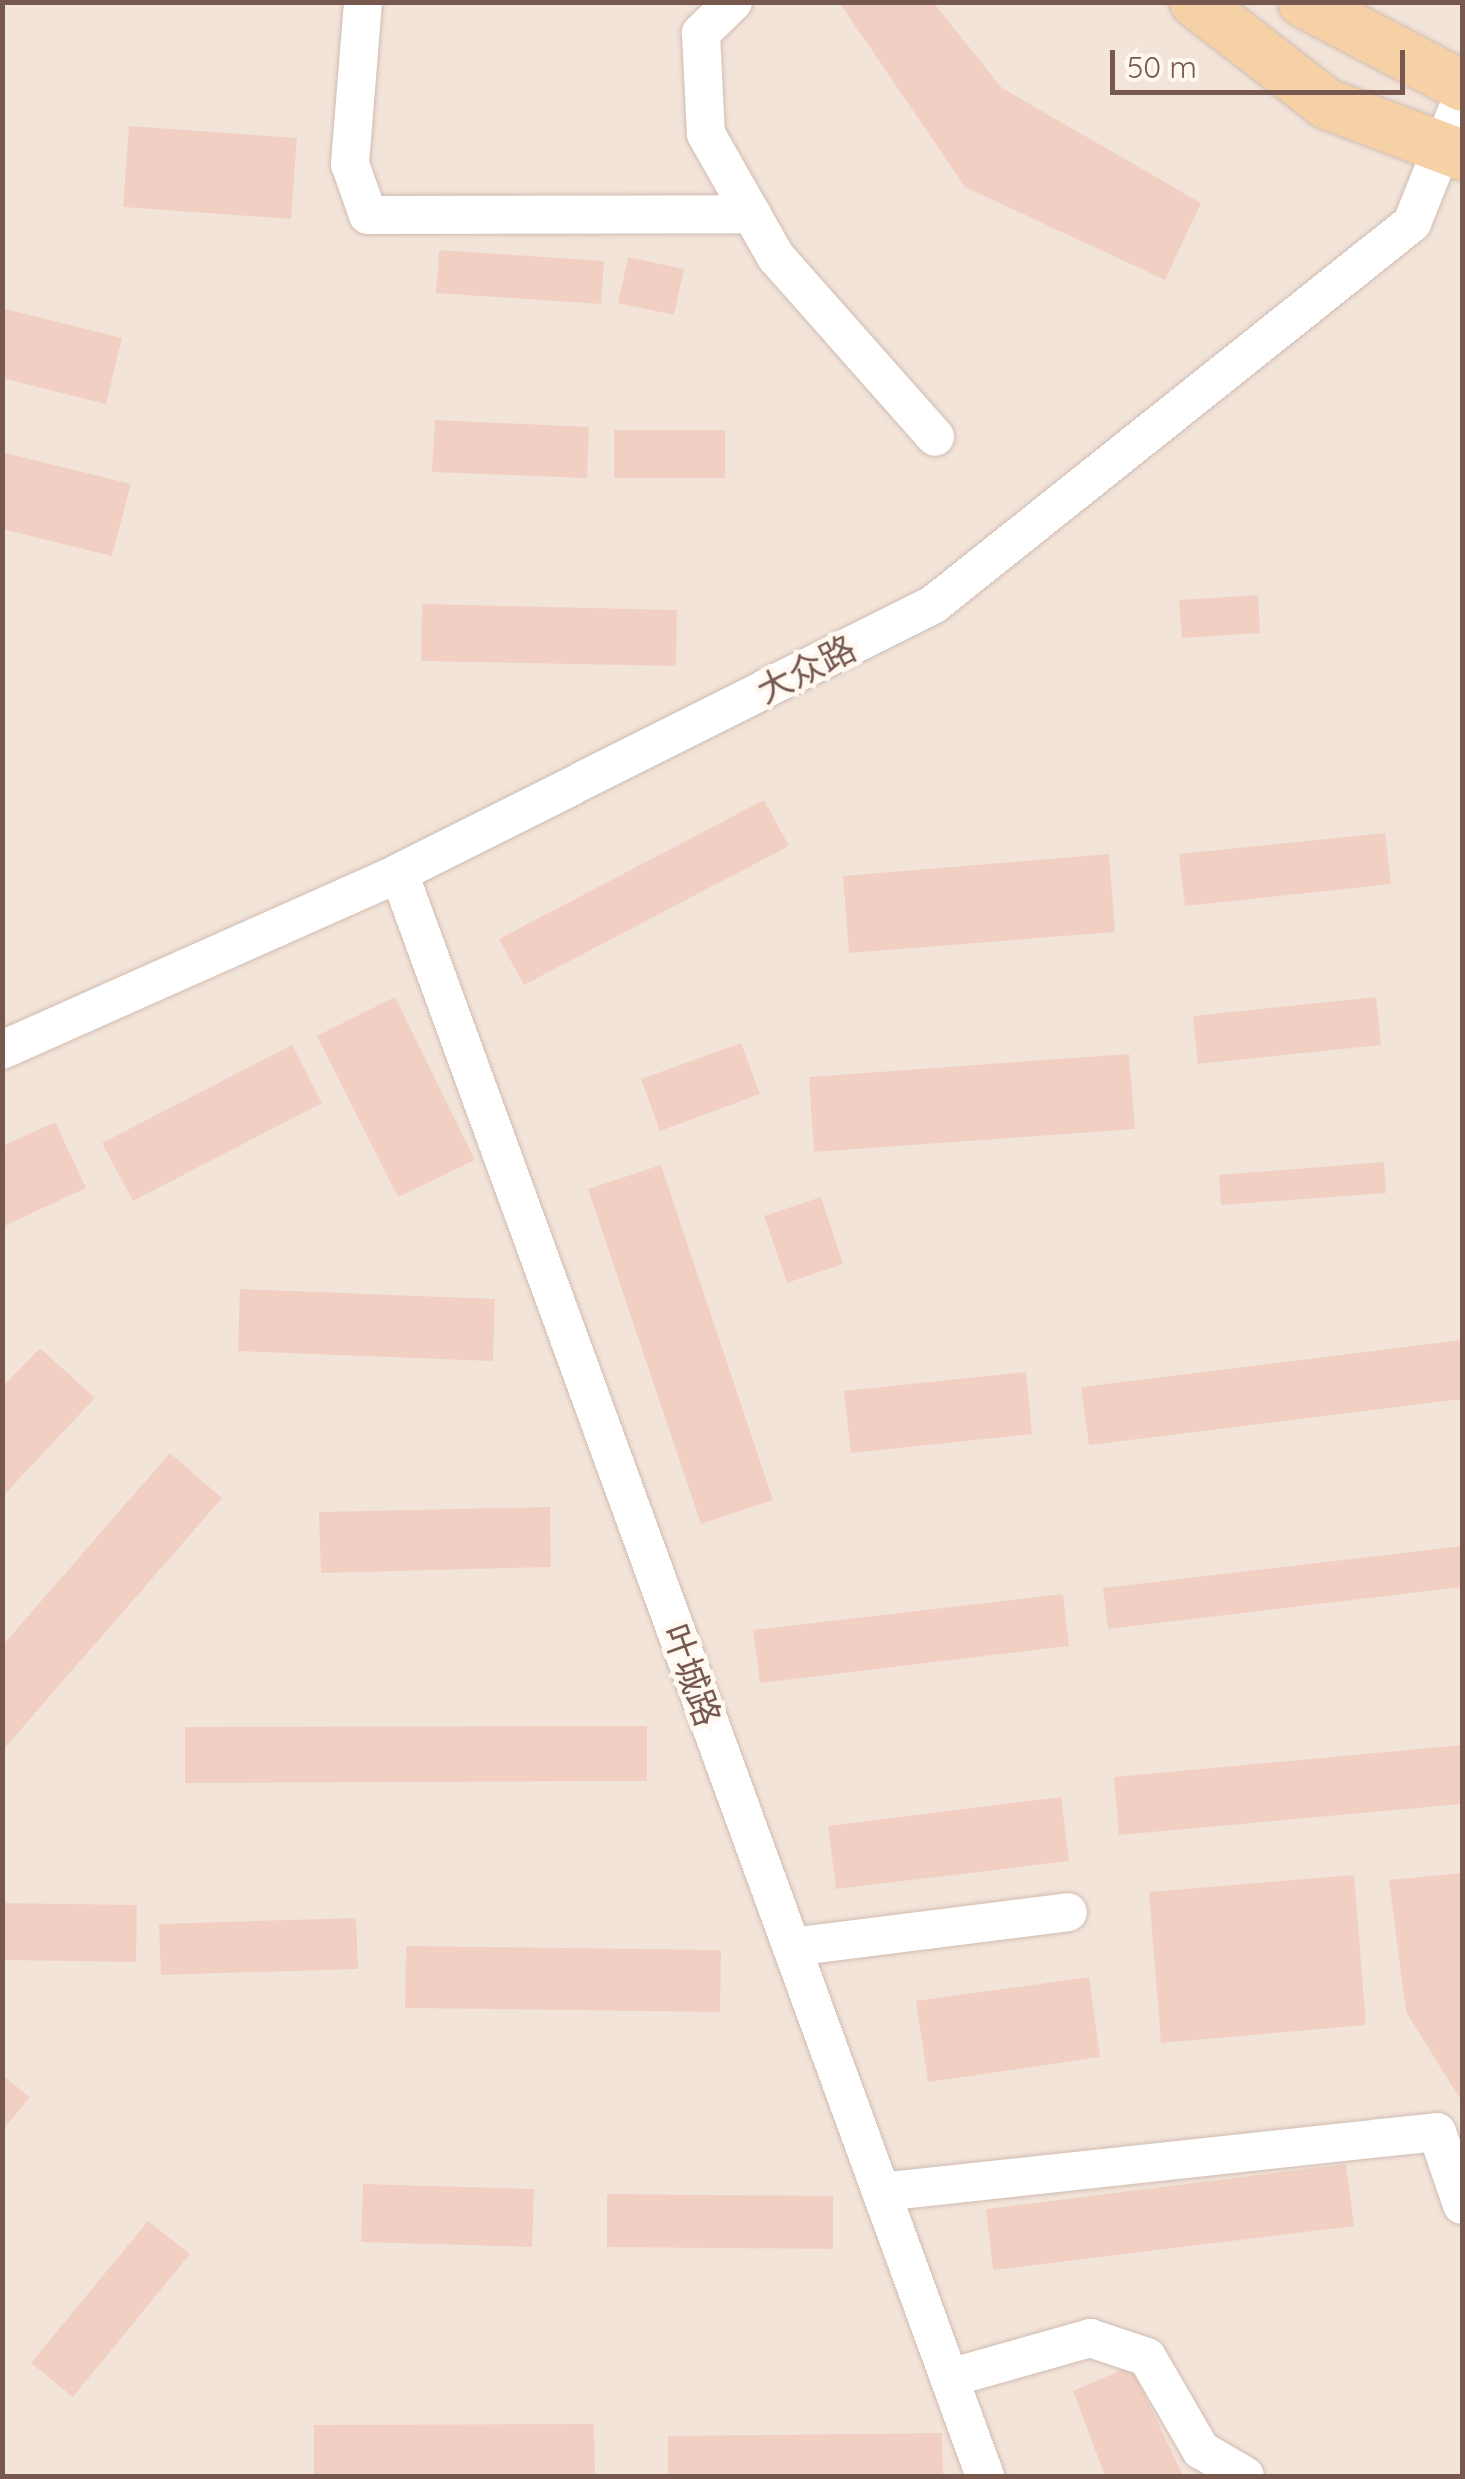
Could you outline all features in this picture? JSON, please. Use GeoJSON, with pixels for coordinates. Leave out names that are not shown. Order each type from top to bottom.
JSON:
{"type":"FeatureCollection","features":[{"type":"Feature","properties":{"kind":"main road"},"geometry":{"type":"LineString","coordinates":[[1195,2],[1327,104],[1451,152]]}},
{"type":"Feature","properties":{"kind":"main road"},"geometry":{"type":"LineString","coordinates":[[1303,2],[1462,86]]}},
{"type":"Feature","properties":{"kind":"street"},"geometry":{"type":"LineString","coordinates":[[363,2],[350,164],[368,215],[752,214]]}},
{"type":"Feature","properties":{"kind":"street"},"geometry":{"type":"LineString","coordinates":[[734,2],[700,33],[706,134],[776,257],[935,437]]}},
{"type":"Feature","properties":{"kind":"street","name":"大众路"},"geometry":{"type":"LineString","coordinates":[[2,1050],[399,873],[934,604],[1412,223],[1451,152],[1462,98]]}},
{"type":"Feature","properties":{"kind":"street","name":"叶城路"},"geometry":{"type":"LineString","coordinates":[[399,873],[985,2476]]}},
{"type":"Feature","properties":{"kind":"street"},"geometry":{"type":"LineString","coordinates":[[792,1947],[1068,1912]]}},
{"type":"Feature","properties":{"kind":"street"},"geometry":{"type":"LineString","coordinates":[[881,2192],[1437,2132],[1462,2205]]}},
{"type":"Feature","properties":{"kind":"street"},"geometry":{"type":"LineString","coordinates":[[949,2378],[1090,2338],[1147,2357],[1201,2450],[1244,2476]]}},
{"type":"Feature","properties":{"kind":"shaded area"},"geometry":{"type":"Polygon","coordinates":[[[3,3],[1462,3],[1462,2476],[3,2476],[3,3]]]}},
{"type":"Feature","properties":{"kind":"building"},"geometry":{"type":"Polygon","coordinates":[[[839,2],[933,2],[1002,88],[1201,203],[1165,280],[965,187],[839,2]]]}},
{"type":"Feature","properties":{"kind":"building"},"geometry":{"type":"Polygon","coordinates":[[[129,126],[297,138],[291,219],[123,207],[129,126]]]}},
{"type":"Feature","properties":{"kind":"building"},"geometry":{"type":"Polygon","coordinates":[[[439,250],[604,261],[601,304],[436,293],[439,250]]]}},
{"type":"Feature","properties":{"kind":"building"},"geometry":{"type":"Polygon","coordinates":[[[628,257],[684,269],[674,315],[618,303],[628,257]]]}},
{"type":"Feature","properties":{"kind":"building"},"geometry":{"type":"Polygon","coordinates":[[[2,308],[122,338],[106,404],[2,378],[2,308]]]}},
{"type":"Feature","properties":{"kind":"building"},"geometry":{"type":"Polygon","coordinates":[[[435,420],[589,427],[587,478],[432,472],[435,420]]]}},
{"type":"Feature","properties":{"kind":"building"},"geometry":{"type":"Polygon","coordinates":[[[614,430],[725,430],[725,478],[614,478],[614,430]]]}},
{"type":"Feature","properties":{"kind":"building"},"geometry":{"type":"Polygon","coordinates":[[[2,452],[131,484],[112,556],[2,529],[2,452]]]}},
{"type":"Feature","properties":{"kind":"building"},"geometry":{"type":"Polygon","coordinates":[[[1258,595],[1260,633],[1182,638],[1179,600],[1258,595]]]}},
{"type":"Feature","properties":{"kind":"building"},"geometry":{"type":"Polygon","coordinates":[[[422,604],[677,610],[676,666],[421,661],[422,604]]]}},
{"type":"Feature","properties":{"kind":"building"},"geometry":{"type":"Polygon","coordinates":[[[764,800],[789,846],[524,985],[499,939],[764,800]]]}},
{"type":"Feature","properties":{"kind":"building"},"geometry":{"type":"Polygon","coordinates":[[[1385,833],[1391,884],[1185,906],[1179,854],[1385,833]]]}},
{"type":"Feature","properties":{"kind":"building"},"geometry":{"type":"Polygon","coordinates":[[[1109,854],[1115,932],[849,953],[843,876],[1109,854]]]}},
{"type":"Feature","properties":{"kind":"building"},"geometry":{"type":"Polygon","coordinates":[[[395,997],[475,1160],[398,1197],[317,1036],[395,997]]]}},
{"type":"Feature","properties":{"kind":"building"},"geometry":{"type":"Polygon","coordinates":[[[1376,997],[1381,1045],[1198,1064],[1193,1016],[1376,997]]]}},
{"type":"Feature","properties":{"kind":"building"},"geometry":{"type":"Polygon","coordinates":[[[741,1043],[760,1094],[660,1131],[641,1079],[741,1043]]]}},
{"type":"Feature","properties":{"kind":"building"},"geometry":{"type":"Polygon","coordinates":[[[292,1045],[322,1103],[133,1201],[102,1143],[292,1045]]]}},
{"type":"Feature","properties":{"kind":"building"},"geometry":{"type":"Polygon","coordinates":[[[1129,1054],[1135,1129],[814,1152],[809,1077],[1129,1054]]]}},
{"type":"Feature","properties":{"kind":"building"},"geometry":{"type":"Polygon","coordinates":[[[55,1122],[86,1188],[2,1227],[2,1146],[55,1122]]]}},
{"type":"Feature","properties":{"kind":"building"},"geometry":{"type":"Polygon","coordinates":[[[1384,1162],[1386,1193],[1221,1205],[1219,1175],[1384,1162]]]}},
{"type":"Feature","properties":{"kind":"building"},"geometry":{"type":"Polygon","coordinates":[[[661,1165],[773,1500],[701,1524],[588,1189],[661,1165]]]}},
{"type":"Feature","properties":{"kind":"building"},"geometry":{"type":"Polygon","coordinates":[[[821,1197],[843,1264],[787,1283],[764,1216],[821,1197]]]}},
{"type":"Feature","properties":{"kind":"building"},"geometry":{"type":"Polygon","coordinates":[[[240,1289],[495,1299],[493,1361],[238,1351],[240,1289]]]}},
{"type":"Feature","properties":{"kind":"building"},"geometry":{"type":"Polygon","coordinates":[[[1462,1340],[1462,1399],[1089,1445],[1081,1387],[1462,1340]]]}},
{"type":"Feature","properties":{"kind":"building"},"geometry":{"type":"Polygon","coordinates":[[[40,1348],[95,1398],[2,1497],[2,1387],[40,1348]]]}},
{"type":"Feature","properties":{"kind":"building"},"geometry":{"type":"Polygon","coordinates":[[[1026,1372],[1032,1434],[851,1453],[844,1391],[1026,1372]]]}},
{"type":"Feature","properties":{"kind":"building"},"geometry":{"type":"Polygon","coordinates":[[[170,1453],[222,1498],[2,1751],[2,1646],[170,1453]]]}},
{"type":"Feature","properties":{"kind":"building"},"geometry":{"type":"Polygon","coordinates":[[[550,1507],[551,1567],[321,1573],[319,1512],[550,1507]]]}},
{"type":"Feature","properties":{"kind":"building"},"geometry":{"type":"Polygon","coordinates":[[[1462,1546],[1462,1587],[1108,1629],[1103,1588],[1462,1546]]]}},
{"type":"Feature","properties":{"kind":"building"},"geometry":{"type":"Polygon","coordinates":[[[1063,1594],[1069,1646],[760,1683],[753,1630],[1063,1594]]]}},
{"type":"Feature","properties":{"kind":"building"},"geometry":{"type":"Polygon","coordinates":[[[647,1726],[647,1781],[185,1783],[185,1727],[647,1726]]]}},
{"type":"Feature","properties":{"kind":"building"},"geometry":{"type":"Polygon","coordinates":[[[1462,1745],[1462,1804],[1119,1835],[1114,1777],[1462,1745]]]}},
{"type":"Feature","properties":{"kind":"building"},"geometry":{"type":"Polygon","coordinates":[[[1061,1797],[1069,1861],[836,1889],[828,1826],[1061,1797]]]}},
{"type":"Feature","properties":{"kind":"building"},"geometry":{"type":"Polygon","coordinates":[[[1462,1873],[1462,2102],[1406,2012],[1389,1880],[1462,1873]]]}},
{"type":"Feature","properties":{"kind":"building"},"geometry":{"type":"Polygon","coordinates":[[[1354,1875],[1366,2025],[1161,2043],[1149,1892],[1354,1875]]]}},
{"type":"Feature","properties":{"kind":"building"},"geometry":{"type":"Polygon","coordinates":[[[2,1903],[137,1905],[136,1962],[2,1960],[2,1903]]]}},
{"type":"Feature","properties":{"kind":"building"},"geometry":{"type":"Polygon","coordinates":[[[356,1918],[358,1969],[161,1975],[159,1924],[356,1918]]]}},
{"type":"Feature","properties":{"kind":"building"},"geometry":{"type":"Polygon","coordinates":[[[406,1946],[721,1950],[720,2012],[405,2008],[406,1946]]]}},
{"type":"Feature","properties":{"kind":"building"},"geometry":{"type":"Polygon","coordinates":[[[1089,1977],[1100,2057],[928,2082],[916,2001],[1089,1977]]]}},
{"type":"Feature","properties":{"kind":"building"},"geometry":{"type":"Polygon","coordinates":[[[2,2075],[30,2097],[2,2131],[2,2075]]]}},
{"type":"Feature","properties":{"kind":"building"},"geometry":{"type":"Polygon","coordinates":[[[1346,2164],[1354,2226],[993,2270],[986,2209],[1346,2164]]]}},
{"type":"Feature","properties":{"kind":"building"},"geometry":{"type":"Polygon","coordinates":[[[363,2184],[534,2189],[532,2247],[361,2242],[363,2184]]]}},
{"type":"Feature","properties":{"kind":"building"},"geometry":{"type":"Polygon","coordinates":[[[607,2194],[833,2196],[833,2249],[607,2247],[607,2194]]]}},
{"type":"Feature","properties":{"kind":"building"},"geometry":{"type":"Polygon","coordinates":[[[148,2221],[190,2254],[73,2397],[31,2363],[148,2221]]]}},
{"type":"Feature","properties":{"kind":"building"},"geometry":{"type":"Polygon","coordinates":[[[1131,2366],[1183,2476],[1105,2476],[1073,2391],[1131,2366]]]}},
{"type":"Feature","properties":{"kind":"building"},"geometry":{"type":"Polygon","coordinates":[[[594,2424],[595,2476],[314,2476],[314,2425],[594,2424]]]}},
{"type":"Feature","properties":{"kind":"building"},"geometry":{"type":"Polygon","coordinates":[[[942,2433],[943,2476],[668,2476],[668,2436],[942,2433]]]}}]}
